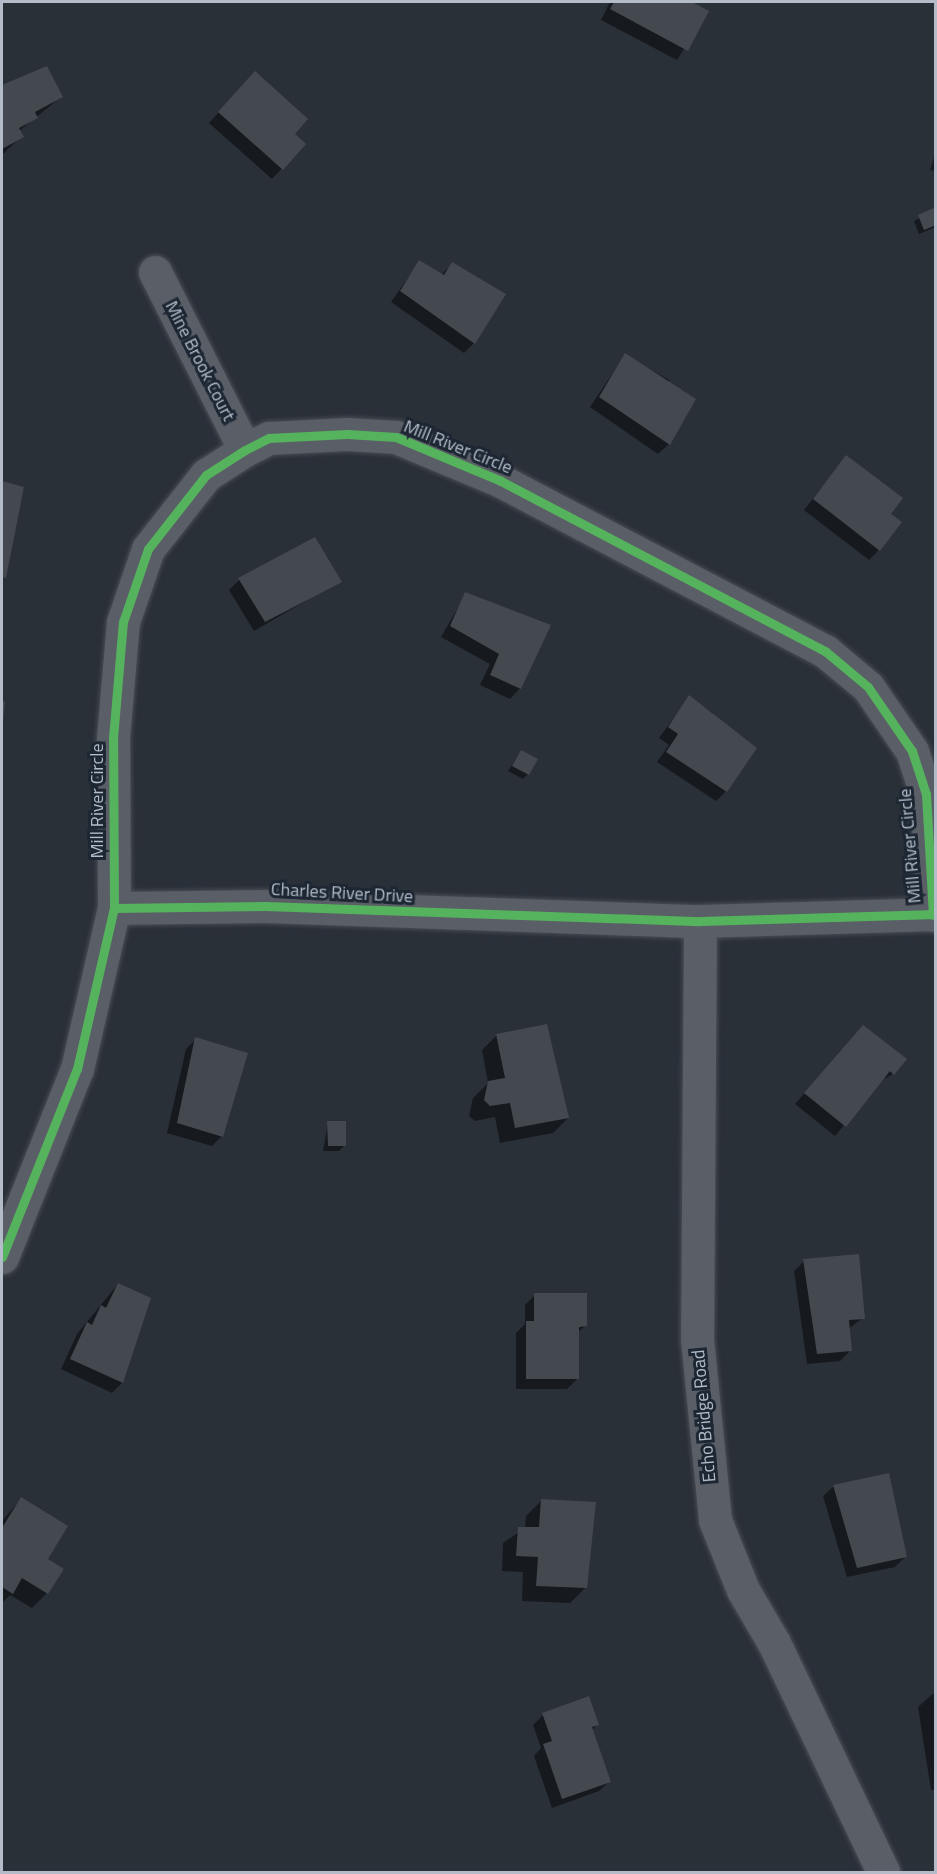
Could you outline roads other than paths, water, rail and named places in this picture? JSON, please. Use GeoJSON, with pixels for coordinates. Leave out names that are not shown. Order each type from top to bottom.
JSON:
{"type":"FeatureCollection","features":[{"type":"Feature","properties":{"kind":"street","name":"Mine Brook Court"},"geometry":{"type":"LineString","coordinates":[[154,272],[245,450]]}},
{"type":"Feature","properties":{"kind":"street","name":"Mill River Circle"},"geometry":{"type":"LineString","coordinates":[[114,908],[113,738],[123,622],[134,583],[175,509],[206,475],[245,450],[269,438],[396,437],[501,481],[825,651],[867,687],[912,751],[926,794],[934,914]]}},
{"type":"Feature","properties":{"kind":"street","name":"Charles River Drive"},"geometry":{"type":"LineString","coordinates":[[114,908],[265,906],[700,921],[934,914]]}},
{"type":"Feature","properties":{"kind":"street"},"geometry":{"type":"LineString","coordinates":[[2,1257],[77,1069],[114,908]]}},
{"type":"Feature","properties":{"kind":"street","name":"Echo Bridge Road"},"geometry":{"type":"LineString","coordinates":[[700,921],[697,1339],[715,1520],[743,1590],[774,1643],[882,1872]]}}]}
